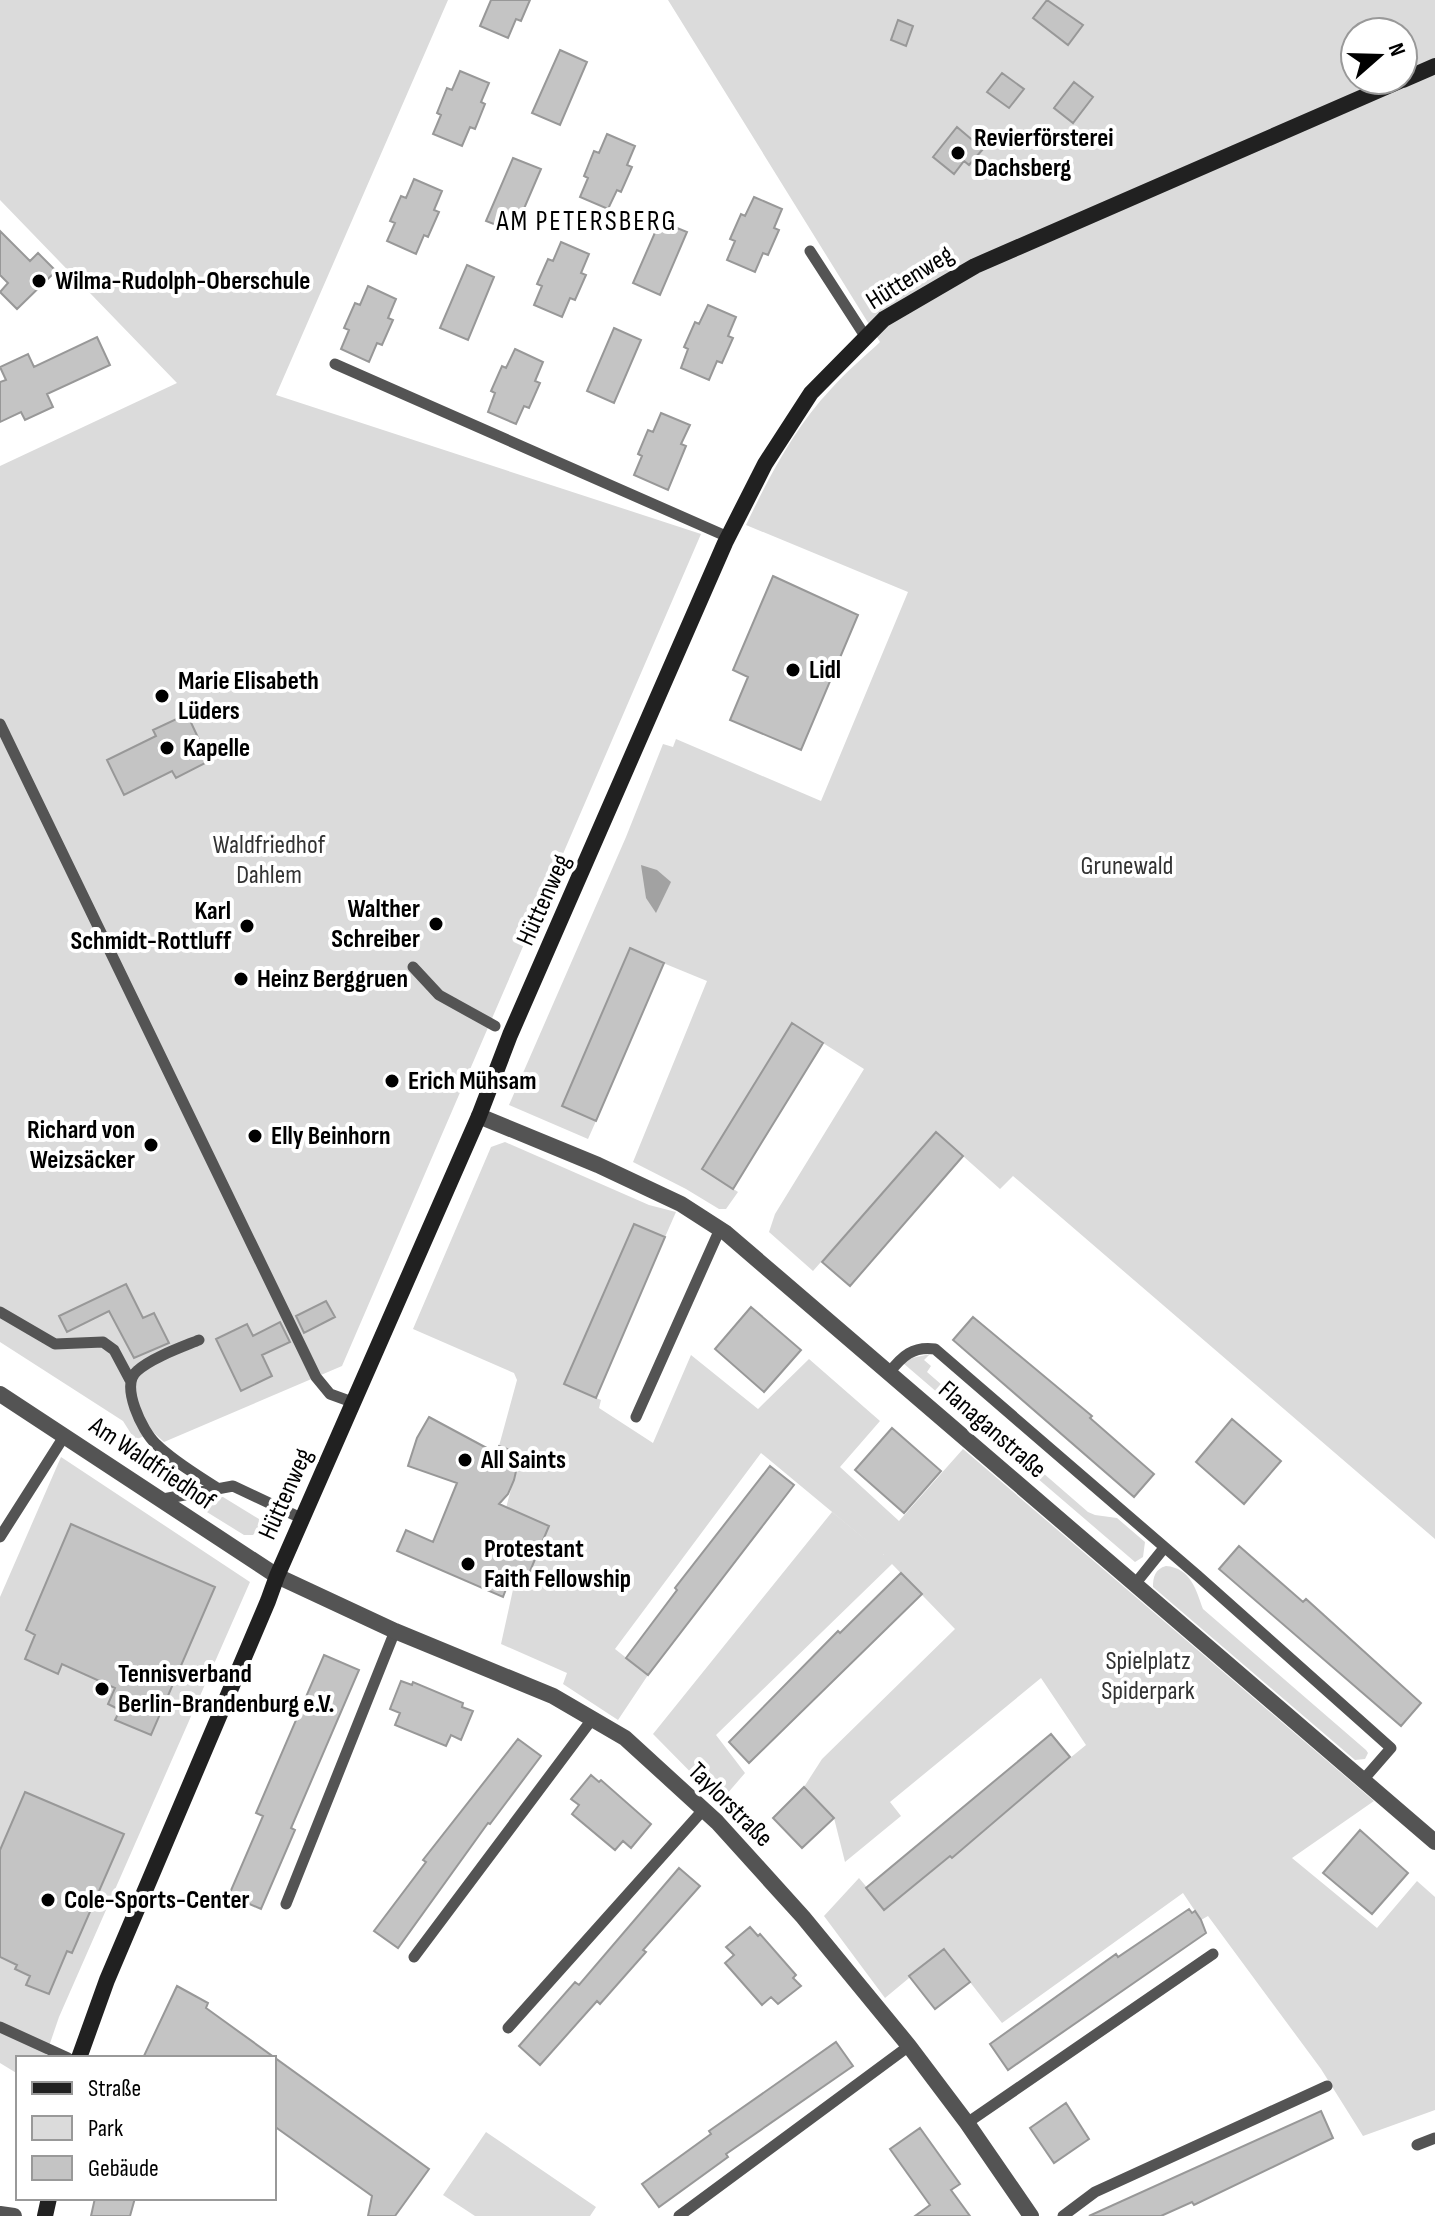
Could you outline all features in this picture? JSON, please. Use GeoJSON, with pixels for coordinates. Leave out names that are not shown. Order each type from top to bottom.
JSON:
{"type":"FeatureCollection","features":[{"type":"Feature","properties":{"kind":"main road","name":"Hüttenweg"},"geometry":{"type":"LineString","coordinates":[[80,2056],[113,1966],[277,1576],[728,537],[765,464],[811,393],[865,336],[891,314],[975,266],[1366,96]]}},
{"type":"Feature","properties":{"kind":"street","name":"Flanaganstraße"},"geometry":{"type":"LineString","coordinates":[[479,1116],[598,1165],[681,1204],[720,1229],[1435,1842]]}},
{"type":"Feature","properties":{"kind":"street","name":"Am Waldfriedhof"},"geometry":{"type":"LineString","coordinates":[[0,1394],[277,1576]]}},
{"type":"Feature","properties":{"kind":"street","name":"Taylorstraße"},"geometry":{"type":"LineString","coordinates":[[277,1576],[395,1631],[553,1696],[625,1738],[704,1809],[803,1917],[909,2046],[1031,2216]]}},
{"type":"Feature","properties":{"kind":"street"},"geometry":{"type":"LineString","coordinates":[[0,2214],[14,2216]]}},
{"type":"Feature","properties":{"kind":"lane"},"geometry":{"type":"LineString","coordinates":[[810,251],[865,336]]}},
{"type":"Feature","properties":{"kind":"lane"},"geometry":{"type":"LineString","coordinates":[[335,364],[728,537]]}},
{"type":"Feature","properties":{"kind":"lane"},"geometry":{"type":"LineString","coordinates":[[0,724],[316,1377],[330,1394],[352,1402]]}},
{"type":"Feature","properties":{"kind":"lane"},"geometry":{"type":"LineString","coordinates":[[413,967],[439,995],[495,1026]]}},
{"type":"Feature","properties":{"kind":"lane"},"geometry":{"type":"LineString","coordinates":[[636,1417],[720,1229]]}},
{"type":"Feature","properties":{"kind":"lane"},"geometry":{"type":"LineString","coordinates":[[0,1312],[55,1344],[103,1342],[114,1350],[130,1380],[131,1395],[148,1435],[217,1488]]}},
{"type":"Feature","properties":{"kind":"lane"},"geometry":{"type":"LineString","coordinates":[[130,1380],[137,1371],[199,1340]]}},
{"type":"Feature","properties":{"kind":"lane"},"geometry":{"type":"LineString","coordinates":[[889,1373],[901,1358],[921,1347],[935,1349],[1391,1748],[1363,1780]]}},
{"type":"Feature","properties":{"kind":"lane"},"geometry":{"type":"LineString","coordinates":[[0,1537],[65,1435]]}},
{"type":"Feature","properties":{"kind":"lane"},"geometry":{"type":"LineString","coordinates":[[163,1499],[233,1486],[303,1519]]}},
{"type":"Feature","properties":{"kind":"lane"},"geometry":{"type":"LineString","coordinates":[[1135,1584],[1164,1548]]}},
{"type":"Feature","properties":{"kind":"lane"},"geometry":{"type":"LineString","coordinates":[[286,1904],[395,1631]]}},
{"type":"Feature","properties":{"kind":"lane"},"geometry":{"type":"LineString","coordinates":[[414,1957],[593,1718]]}},
{"type":"Feature","properties":{"kind":"lane"},"geometry":{"type":"LineString","coordinates":[[508,2028],[704,1809]]}},
{"type":"Feature","properties":{"kind":"lane"},"geometry":{"type":"LineString","coordinates":[[967,2123],[1213,1954]]}},
{"type":"Feature","properties":{"kind":"lane"},"geometry":{"type":"LineString","coordinates":[[0,2027],[64,2056]]}},
{"type":"Feature","properties":{"kind":"lane"},"geometry":{"type":"LineString","coordinates":[[679,2216],[909,2046]]}},
{"type":"Feature","properties":{"kind":"lane"},"geometry":{"type":"LineString","coordinates":[[1063,2216],[1095,2192],[1327,2086]]}},
{"type":"Feature","properties":{"kind":"lane"},"geometry":{"type":"LineString","coordinates":[[1417,2145],[1435,2138]]}},
{"type":"Feature","properties":{"kind":"green space","name":"Waldfriedhof Dahlem"},"geometry":{"type":"Polygon","coordinates":[[[0,0],[448,0],[276,395],[701,534],[342,1366],[164,1442],[153,1432],[135,1440],[123,1421],[0,1342],[0,466],[177,383],[0,200],[0,0]]]}},
{"type":"Feature","properties":{"kind":"green space","name":"Grunewald"},"geometry":{"type":"Polygon","coordinates":[[[668,0],[1435,0],[1435,1539],[1013,1176],[1000,1189],[936,1132],[813,1271],[769,1232],[775,1214],[864,1069],[793,1024],[702,1168],[738,1192],[726,1209],[719,1209],[633,1162],[707,981],[629,949],[562,1106],[596,1121],[588,1139],[509,1105],[626,837],[663,744],[673,747],[676,739],[821,801],[908,592],[746,525],[794,437],[837,383],[880,342],[668,0]]]}},
{"type":"Feature","properties":{"kind":"green space","name":"Spielplatz Spiderpark"},"geometry":{"type":"Polygon","coordinates":[[[505,1142],[649,1205],[676,1212],[665,1237],[634,1224],[564,1384],[601,1400],[599,1408],[653,1443],[691,1355],[758,1409],[809,1359],[880,1421],[840,1467],[899,1521],[963,1449],[1374,1801],[1292,1858],[1377,1928],[1417,1881],[1435,1897],[1435,2110],[1363,2136],[1321,2069],[1208,1916],[1201,1920],[1183,1893],[1002,2023],[944,1949],[885,1998],[824,1916],[859,1878],[885,1909],[1086,1745],[1041,1678],[890,1802],[901,1816],[845,1862],[834,1818],[804,1787],[822,1759],[955,1629],[892,1564],[716,1735],[745,1773],[720,1802],[653,1734],[832,1512],[884,1555],[761,1453],[615,1649],[648,1675],[618,1720],[563,1684],[567,1673],[501,1644],[529,1517],[506,1508],[520,1455],[499,1446],[517,1380],[514,1373],[413,1329],[491,1147],[505,1142]]]}},
{"type":"Feature","properties":{"kind":"green space"},"geometry":{"type":"Polygon","coordinates":[[[930,1354],[924,1360],[931,1366],[927,1372],[1088,1512],[1117,1518],[1145,1542],[1143,1557],[1135,1562],[903,1363],[930,1354]]]}},
{"type":"Feature","properties":{"kind":"green space","name":"Tennisverband Berlin-Brandenburg e.V."},"geometry":{"type":"Polygon","coordinates":[[[61,1457],[250,1582],[59,2017],[46,2056],[16,2056],[16,2073],[0,2063],[0,1597],[61,1457]]]}},
{"type":"Feature","properties":{"kind":"green space"},"geometry":{"type":"Polygon","coordinates":[[[211,1497],[223,1497],[259,1519],[258,1529],[253,1535],[244,1535],[202,1509],[201,1502],[211,1497]]]}},
{"type":"Feature","properties":{"kind":"green space"},"geometry":{"type":"Polygon","coordinates":[[[1166,1566],[1187,1575],[1203,1609],[1366,1750],[1365,1759],[1355,1760],[1153,1587],[1155,1574],[1166,1566]]]}},
{"type":"Feature","properties":{"kind":"green space"},"geometry":{"type":"Polygon","coordinates":[[[486,2132],[596,2207],[590,2216],[475,2216],[443,2195],[486,2132]]]}},
{"type":"Feature","properties":{"kind":"shaded area"},"geometry":{"type":"Polygon","coordinates":[[[641,865],[657,870],[671,882],[656,913],[646,898],[641,865]]]}},
{"type":"Feature","properties":{"kind":"building"},"geometry":{"type":"Polygon","coordinates":[[[491,0],[530,0],[521,21],[516,19],[508,38],[480,26],[491,0]]]}},
{"type":"Feature","properties":{"kind":"building"},"geometry":{"type":"Polygon","coordinates":[[[1047,0],[1083,25],[1068,45],[1033,18],[1047,0]]]}},
{"type":"Feature","properties":{"kind":"building"},"geometry":{"type":"Polygon","coordinates":[[[898,20],[913,26],[906,46],[891,40],[898,20]]]}},
{"type":"Feature","properties":{"kind":"building"},"geometry":{"type":"Polygon","coordinates":[[[560,50],[587,62],[560,125],[532,113],[560,50]]]}},
{"type":"Feature","properties":{"kind":"building"},"geometry":{"type":"Polygon","coordinates":[[[460,71],[489,83],[475,129],[470,127],[462,146],[433,134],[447,88],[452,90],[460,71]]]}},
{"type":"Feature","properties":{"kind":"building"},"geometry":{"type":"Polygon","coordinates":[[[1002,73],[1024,89],[1009,108],[987,92],[1002,73]]]}},
{"type":"Feature","properties":{"kind":"building"},"geometry":{"type":"Polygon","coordinates":[[[1074,82],[1093,97],[1073,123],[1054,108],[1074,82]]]}},
{"type":"Feature","properties":{"kind":"building","name":"Revierförsterei Dachsberg"},"geometry":{"type":"Polygon","coordinates":[[[957,127],[983,149],[969,165],[964,161],[954,174],[933,157],[957,127]]]}},
{"type":"Feature","properties":{"kind":"building"},"geometry":{"type":"Polygon","coordinates":[[[607,134],[635,146],[627,165],[632,167],[621,192],[617,190],[608,209],[580,197],[594,151],[599,153],[607,134]]]}},
{"type":"Feature","properties":{"kind":"building"},"geometry":{"type":"Polygon","coordinates":[[[513,158],[541,169],[514,232],[486,221],[513,158]]]}},
{"type":"Feature","properties":{"kind":"building"},"geometry":{"type":"Polygon","coordinates":[[[414,179],[442,191],[434,210],[439,212],[416,254],[387,241],[395,223],[390,221],[401,196],[406,198],[414,179]]]}},
{"type":"Feature","properties":{"kind":"building"},"geometry":{"type":"Polygon","coordinates":[[[754,197],[782,209],[774,228],[779,230],[768,255],[763,253],[755,272],[727,260],[735,241],[730,239],[741,214],[745,216],[754,197]]]}},
{"type":"Feature","properties":{"kind":"building"},"geometry":{"type":"Polygon","coordinates":[[[660,221],[687,232],[660,295],[633,283],[660,221]]]}},
{"type":"Feature","properties":{"kind":"building"},"geometry":{"type":"Polygon","coordinates":[[[0,231],[30,261],[38,253],[56,271],[17,309],[0,292],[8,283],[0,275],[0,231]]]}},
{"type":"Feature","properties":{"kind":"building"},"geometry":{"type":"Polygon","coordinates":[[[561,242],[589,254],[581,273],[586,275],[575,300],[570,298],[562,317],[534,305],[542,286],[537,284],[548,259],[553,261],[561,242]]]}},
{"type":"Feature","properties":{"kind":"building"},"geometry":{"type":"Polygon","coordinates":[[[467,265],[494,277],[468,340],[440,328],[467,265]]]}},
{"type":"Feature","properties":{"kind":"building"},"geometry":{"type":"Polygon","coordinates":[[[368,286],[396,299],[388,318],[393,320],[382,345],[377,343],[369,362],[341,349],[349,330],[344,328],[355,303],[360,305],[368,286]]]}},
{"type":"Feature","properties":{"kind":"building"},"geometry":{"type":"Polygon","coordinates":[[[708,305],[736,317],[728,336],[733,338],[722,363],[717,361],[709,380],[681,368],[688,349],[684,347],[695,322],[699,324],[708,305]]]}},
{"type":"Feature","properties":{"kind":"building"},"geometry":{"type":"Polygon","coordinates":[[[614,328],[641,340],[614,403],[587,391],[614,328]]]}},
{"type":"Feature","properties":{"kind":"building"},"geometry":{"type":"Polygon","coordinates":[[[97,337],[110,365],[47,394],[53,407],[25,420],[21,412],[0,422],[0,382],[6,380],[0,367],[28,354],[34,367],[97,337]]]}},
{"type":"Feature","properties":{"kind":"building"},"geometry":{"type":"Polygon","coordinates":[[[515,349],[543,362],[535,381],[540,383],[529,408],[524,406],[516,424],[488,412],[495,393],[491,391],[502,366],[506,368],[515,349]]]}},
{"type":"Feature","properties":{"kind":"building"},"geometry":{"type":"Polygon","coordinates":[[[661,413],[690,425],[681,444],[686,446],[668,490],[634,475],[642,456],[638,454],[648,430],[653,432],[661,413]]]}},
{"type":"Feature","properties":{"kind":"building","name":"Lidl"},"geometry":{"type":"Polygon","coordinates":[[[773,576],[858,615],[801,750],[730,720],[748,677],[733,670],[773,576]]]}},
{"type":"Feature","properties":{"kind":"building","name":"Kapelle"},"geometry":{"type":"Polygon","coordinates":[[[187,714],[209,761],[176,778],[172,771],[124,795],[107,760],[156,736],[153,730],[187,714]]]}},
{"type":"Feature","properties":{"kind":"building"},"geometry":{"type":"Polygon","coordinates":[[[630,948],[664,963],[596,1121],[562,1106],[630,948]]]}},
{"type":"Feature","properties":{"kind":"building"},"geometry":{"type":"Polygon","coordinates":[[[792,1023],[823,1043],[733,1189],[702,1169],[792,1023]]]}},
{"type":"Feature","properties":{"kind":"building"},"geometry":{"type":"Polygon","coordinates":[[[936,1132],[963,1156],[850,1286],[822,1262],[936,1132]]]}},
{"type":"Feature","properties":{"kind":"building"},"geometry":{"type":"Polygon","coordinates":[[[634,1224],[665,1237],[596,1398],[564,1384],[634,1224]]]}},
{"type":"Feature","properties":{"kind":"building"},"geometry":{"type":"Polygon","coordinates":[[[126,1284],[143,1318],[154,1313],[169,1343],[134,1358],[109,1311],[67,1332],[59,1316],[126,1284]]]}},
{"type":"Feature","properties":{"kind":"building"},"geometry":{"type":"Polygon","coordinates":[[[326,1301],[335,1317],[304,1333],[296,1316],[326,1301]]]}},
{"type":"Feature","properties":{"kind":"building"},"geometry":{"type":"Polygon","coordinates":[[[751,1307],[801,1350],[764,1392],[715,1349],[751,1307]]]}},
{"type":"Feature","properties":{"kind":"building"},"geometry":{"type":"Polygon","coordinates":[[[973,1317],[1092,1416],[1090,1418],[1154,1474],[1134,1497],[953,1340],[973,1317]]]}},
{"type":"Feature","properties":{"kind":"building"},"geometry":{"type":"Polygon","coordinates":[[[280,1322],[290,1342],[262,1355],[272,1376],[241,1391],[216,1339],[247,1324],[253,1336],[280,1322]]]}},
{"type":"Feature","properties":{"kind":"building"},"geometry":{"type":"Polygon","coordinates":[[[429,1417],[496,1453],[499,1446],[520,1454],[514,1480],[499,1504],[549,1526],[528,1576],[513,1571],[503,1597],[397,1551],[406,1530],[433,1542],[457,1483],[408,1466],[417,1438],[429,1417]]]}},
{"type":"Feature","properties":{"kind":"building"},"geometry":{"type":"Polygon","coordinates":[[[1232,1419],[1281,1461],[1244,1504],[1196,1462],[1232,1419]]]}},
{"type":"Feature","properties":{"kind":"building"},"geometry":{"type":"Polygon","coordinates":[[[892,1428],[941,1471],[904,1513],[855,1470],[892,1428]]]}},
{"type":"Feature","properties":{"kind":"building"},"geometry":{"type":"Polygon","coordinates":[[[770,1466],[794,1485],[648,1675],[626,1658],[677,1590],[675,1588],[770,1466]]]}},
{"type":"Feature","properties":{"kind":"building"},"geometry":{"type":"Polygon","coordinates":[[[71,1524],[215,1587],[151,1735],[115,1720],[120,1710],[108,1704],[115,1688],[62,1664],[58,1674],[25,1659],[35,1635],[26,1630],[71,1524]]]}},
{"type":"Feature","properties":{"kind":"building"},"geometry":{"type":"Polygon","coordinates":[[[1239,1546],[1303,1602],[1306,1599],[1421,1703],[1401,1726],[1219,1569],[1239,1546]]]}},
{"type":"Feature","properties":{"kind":"building"},"geometry":{"type":"Polygon","coordinates":[[[901,1573],[922,1594],[749,1763],[729,1742],[838,1631],[840,1633],[901,1573]]]}},
{"type":"Feature","properties":{"kind":"building"},"geometry":{"type":"Polygon","coordinates":[[[324,1655],[359,1670],[291,1828],[295,1830],[261,1909],[229,1895],[263,1816],[256,1813],[324,1655]]]}},
{"type":"Feature","properties":{"kind":"building"},"geometry":{"type":"Polygon","coordinates":[[[401,1681],[412,1685],[413,1682],[463,1703],[462,1707],[473,1711],[461,1740],[451,1735],[446,1746],[395,1725],[400,1713],[390,1709],[401,1681]]]}},
{"type":"Feature","properties":{"kind":"building"},"geometry":{"type":"Polygon","coordinates":[[[1051,1734],[1070,1757],[952,1858],[950,1856],[884,1910],[866,1888],[1051,1734]]]}},
{"type":"Feature","properties":{"kind":"building"},"geometry":{"type":"Polygon","coordinates":[[[518,1739],[541,1756],[488,1823],[398,1948],[374,1931],[426,1862],[423,1860],[518,1739]]]}},
{"type":"Feature","properties":{"kind":"building"},"geometry":{"type":"Polygon","coordinates":[[[591,1775],[599,1782],[601,1780],[651,1824],[631,1848],[623,1841],[615,1850],[572,1814],[579,1805],[571,1799],[591,1775]]]}},
{"type":"Feature","properties":{"kind":"building"},"geometry":{"type":"Polygon","coordinates":[[[804,1787],[834,1818],[802,1848],[773,1818],[804,1787]]]}},
{"type":"Feature","properties":{"kind":"building","name":"Cole-Sports-Center"},"geometry":{"type":"Polygon","coordinates":[[[25,1792],[124,1834],[72,1953],[67,1951],[49,1994],[26,1985],[30,1976],[0,1957],[0,1850],[25,1792]]]}},
{"type":"Feature","properties":{"kind":"building"},"geometry":{"type":"Polygon","coordinates":[[[1360,1830],[1408,1873],[1372,1914],[1323,1873],[1360,1830]]]}},
{"type":"Feature","properties":{"kind":"building"},"geometry":{"type":"Polygon","coordinates":[[[679,1868],[700,1886],[600,2004],[597,2001],[540,2065],[519,2046],[575,1982],[579,1985],[679,1868]]]}},
{"type":"Feature","properties":{"kind":"building"},"geometry":{"type":"Polygon","coordinates":[[[1189,1909],[1192,1913],[1195,1911],[1206,1933],[1008,2070],[990,2044],[1116,1954],[1118,1957],[1189,1909]]]}},
{"type":"Feature","properties":{"kind":"building"},"geometry":{"type":"Polygon","coordinates":[[[750,1927],[796,1975],[793,1978],[801,1986],[778,2004],[771,1997],[762,2005],[725,1963],[734,1955],[726,1947],[750,1927]]]}},
{"type":"Feature","properties":{"kind":"building"},"geometry":{"type":"Polygon","coordinates":[[[944,1949],[970,1982],[935,2009],[909,1976],[944,1949]]]}},
{"type":"Feature","properties":{"kind":"building"},"geometry":{"type":"Polygon","coordinates":[[[177,1986],[208,2003],[206,2008],[272,2056],[144,2056],[177,1986]]]}},
{"type":"Feature","properties":{"kind":"building"},"geometry":{"type":"Polygon","coordinates":[[[836,2042],[853,2066],[726,2154],[728,2157],[659,2207],[642,2184],[711,2134],[709,2131],[836,2042]]]}},
{"type":"Feature","properties":{"kind":"building"},"geometry":{"type":"Polygon","coordinates":[[[276,2059],[429,2169],[395,2216],[368,2216],[372,2196],[276,2127],[276,2059]]]}},
{"type":"Feature","properties":{"kind":"building"},"geometry":{"type":"Polygon","coordinates":[[[1066,2103],[1089,2139],[1054,2163],[1030,2128],[1066,2103]]]}},
{"type":"Feature","properties":{"kind":"building"},"geometry":{"type":"Polygon","coordinates":[[[1321,2111],[1333,2138],[1194,2205],[1192,2202],[1161,2216],[1089,2216],[1321,2111]]]}},
{"type":"Feature","properties":{"kind":"building"},"geometry":{"type":"Polygon","coordinates":[[[920,2128],[960,2184],[951,2190],[970,2216],[915,2216],[930,2205],[890,2149],[920,2128]]]}},
{"type":"Feature","properties":{"kind":"building"},"geometry":{"type":"Polygon","coordinates":[[[95,2200],[134,2200],[130,2216],[91,2216],[95,2200]]]}},
{"type":"Feature","properties":{"kind":"place","name":"Revierförsterei Dachsberg"},"geometry":{"type":"Point","coordinates":[958,153]}},
{"type":"Feature","properties":{"kind":"place","name":"Wilma-Rudolph-Oberschule"},"geometry":{"type":"Point","coordinates":[39,281]}},
{"type":"Feature","properties":{"kind":"place","name":"Lidl"},"geometry":{"type":"Point","coordinates":[793,670]}},
{"type":"Feature","properties":{"kind":"place","name":"Marie Elisabeth Lüders"},"geometry":{"type":"Point","coordinates":[162,696]}},
{"type":"Feature","properties":{"kind":"place","name":"Kapelle"},"geometry":{"type":"Point","coordinates":[167,748]}},
{"type":"Feature","properties":{"kind":"place","name":"Walther Schreiber"},"geometry":{"type":"Point","coordinates":[436,924]}},
{"type":"Feature","properties":{"kind":"place","name":"Karl Schmidt-Rottluff"},"geometry":{"type":"Point","coordinates":[247,926]}},
{"type":"Feature","properties":{"kind":"place","name":"Heinz Berggruen"},"geometry":{"type":"Point","coordinates":[241,979]}},
{"type":"Feature","properties":{"kind":"place","name":"Erich Mühsam"},"geometry":{"type":"Point","coordinates":[392,1081]}},
{"type":"Feature","properties":{"kind":"place","name":"Elly Beinhorn"},"geometry":{"type":"Point","coordinates":[255,1136]}},
{"type":"Feature","properties":{"kind":"place","name":"Richard von Weizsäcker"},"geometry":{"type":"Point","coordinates":[151,1145]}},
{"type":"Feature","properties":{"kind":"place","name":"All Saints"},"geometry":{"type":"Point","coordinates":[465,1460]}},
{"type":"Feature","properties":{"kind":"place","name":"Protestant Faith Fellowship"},"geometry":{"type":"Point","coordinates":[468,1564]}},
{"type":"Feature","properties":{"kind":"place","name":"Tennisverband Berlin-Brandenburg e.V."},"geometry":{"type":"Point","coordinates":[102,1689]}},
{"type":"Feature","properties":{"kind":"place","name":"Cole-Sports-Center"},"geometry":{"type":"Point","coordinates":[48,1900]}},
{"type":"Feature","properties":{"kind":"district","name":"AM PETERSBERG"},"geometry":{"type":"Point","coordinates":[587,221]}}]}
